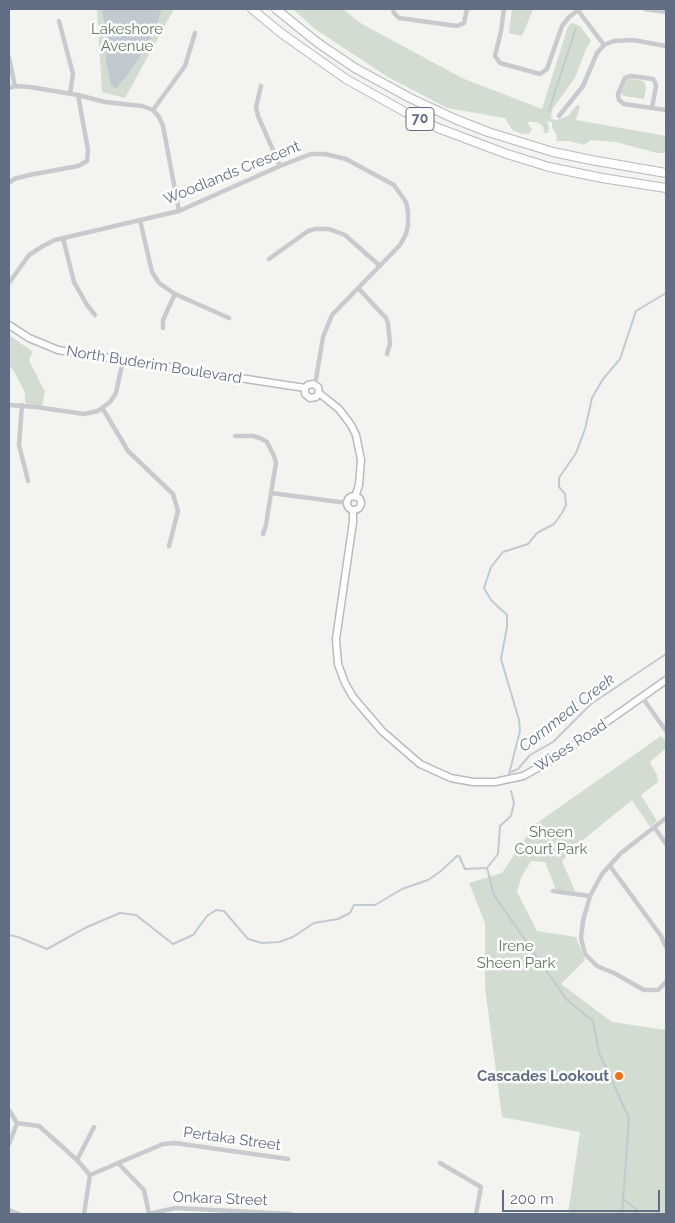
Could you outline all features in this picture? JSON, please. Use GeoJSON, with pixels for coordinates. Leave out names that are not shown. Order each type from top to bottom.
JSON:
{"type":"FeatureCollection","features":[{"type":"Feature","properties":{"kind":"highway"},"geometry":{"type":"LineString","coordinates":[[246,9],[254,10]]}},
{"type":"Feature","properties":{"kind":"highway","name":"70"},"geometry":{"type":"LineString","coordinates":[[276,9],[318,42],[375,80],[433,110],[488,132],[537,148],[591,160],[666,173]]}},
{"type":"Feature","properties":{"kind":"highway"},"geometry":{"type":"LineString","coordinates":[[284,9],[312,32],[318,42]]}},
{"type":"Feature","properties":{"kind":"highway","name":"70"},"geometry":{"type":"LineString","coordinates":[[254,10],[315,58],[374,96],[438,128],[475,143],[533,162],[602,178],[666,188]]}},
{"type":"Feature","properties":{"kind":"street"},"geometry":{"type":"LineString","coordinates":[[393,9],[398,18],[457,26],[464,23],[467,9]]}},
{"type":"Feature","properties":{"kind":"street"},"geometry":{"type":"LineString","coordinates":[[504,9],[495,56],[500,63],[540,74],[548,69],[562,26],[577,10],[604,45]]}},
{"type":"Feature","properties":{"kind":"street"},"geometry":{"type":"LineString","coordinates":[[645,9],[666,12]]}},
{"type":"Feature","properties":{"kind":"street"},"geometry":{"type":"LineString","coordinates":[[59,21],[73,74],[70,94]]}},
{"type":"Feature","properties":{"kind":"street"},"geometry":{"type":"LineString","coordinates":[[153,110],[185,66],[195,33]]}},
{"type":"Feature","properties":{"kind":"street"},"geometry":{"type":"LineString","coordinates":[[559,116],[583,86],[597,53],[604,45],[614,41],[633,40],[666,46]]}},
{"type":"Feature","properties":{"kind":"street"},"geometry":{"type":"LineString","coordinates":[[9,58],[15,86]]}},
{"type":"Feature","properties":{"kind":"street"},"geometry":{"type":"LineString","coordinates":[[652,108],[655,82],[631,76],[625,78],[618,94],[619,100],[624,104],[652,108],[666,110]]}},
{"type":"Feature","properties":{"kind":"street"},"geometry":{"type":"LineString","coordinates":[[9,88],[15,86],[30,87],[106,102],[142,106],[153,110],[159,117],[162,126],[179,211]]}},
{"type":"Feature","properties":{"kind":"street"},"geometry":{"type":"LineString","coordinates":[[260,86],[256,107],[258,116],[280,166]]}},
{"type":"Feature","properties":{"kind":"street"},"geometry":{"type":"LineString","coordinates":[[9,183],[29,175],[78,166],[87,161],[88,150],[78,95]]}},
{"type":"Feature","properties":{"kind":"street","name":"Woodlands Crescent"},"geometry":{"type":"LineString","coordinates":[[9,283],[29,255],[43,246],[63,238],[179,211],[311,154],[325,154],[346,159],[394,184],[406,202],[408,225],[400,246],[332,314],[323,337],[315,384]]}},
{"type":"Feature","properties":{"kind":"street"},"geometry":{"type":"LineString","coordinates":[[140,220],[152,272],[159,283],[175,294],[229,318]]}},
{"type":"Feature","properties":{"kind":"street"},"geometry":{"type":"LineString","coordinates":[[268,258],[308,231],[330,229],[345,235],[380,266]]}},
{"type":"Feature","properties":{"kind":"street"},"geometry":{"type":"LineString","coordinates":[[63,238],[74,282],[95,315]]}},
{"type":"Feature","properties":{"kind":"street"},"geometry":{"type":"LineString","coordinates":[[358,288],[386,318],[390,344],[387,354]]}},
{"type":"Feature","properties":{"kind":"street"},"geometry":{"type":"LineString","coordinates":[[163,328],[163,320],[175,294]]}},
{"type":"Feature","properties":{"kind":"street","name":"North Buderim Boulevard"},"geometry":{"type":"LineString","coordinates":[[9,325],[29,338],[58,350],[305,388]]}},
{"type":"Feature","properties":{"kind":"street"},"geometry":{"type":"LineString","coordinates":[[9,406],[84,414],[103,409],[116,393],[122,360]]}},
{"type":"Feature","properties":{"kind":"street"},"geometry":{"type":"LineString","coordinates":[[319,392],[316,397],[310,398],[305,394],[305,388],[310,384],[315,384],[319,392],[339,409],[356,435],[361,460],[359,486],[355,497]]}},
{"type":"Feature","properties":{"kind":"street"},"geometry":{"type":"LineString","coordinates":[[22,406],[19,445],[28,481]]}},
{"type":"Feature","properties":{"kind":"street"},"geometry":{"type":"LineString","coordinates":[[103,409],[128,451],[173,494],[178,511],[169,546]]}},
{"type":"Feature","properties":{"kind":"street"},"geometry":{"type":"LineString","coordinates":[[235,436],[253,436],[267,442],[272,449],[276,463],[263,534]]}},
{"type":"Feature","properties":{"kind":"street"},"geometry":{"type":"LineString","coordinates":[[271,493],[347,503]]}},
{"type":"Feature","properties":{"kind":"street"},"geometry":{"type":"LineString","coordinates":[[355,497],[360,501],[357,510],[348,507],[347,503],[349,498],[355,497]]}},
{"type":"Feature","properties":{"kind":"street","name":"Wises Road"},"geometry":{"type":"LineString","coordinates":[[353,510],[354,522],[336,639],[338,664],[344,683],[353,697],[382,731],[420,764],[451,778],[473,782],[490,783],[515,778],[536,770],[666,680]]}},
{"type":"Feature","properties":{"kind":"street"},"geometry":{"type":"LineString","coordinates":[[642,697],[666,731]]}},
{"type":"Feature","properties":{"kind":"street"},"geometry":{"type":"LineString","coordinates":[[666,818],[621,853],[602,874],[590,896],[581,938],[585,954],[597,966],[644,990],[658,990],[666,982]]}},
{"type":"Feature","properties":{"kind":"street"},"geometry":{"type":"LineString","coordinates":[[654,827],[666,844]]}},
{"type":"Feature","properties":{"kind":"street"},"geometry":{"type":"LineString","coordinates":[[610,866],[661,936],[666,947]]}},
{"type":"Feature","properties":{"kind":"street"},"geometry":{"type":"LineString","coordinates":[[553,891],[590,896]]}},
{"type":"Feature","properties":{"kind":"street"},"geometry":{"type":"LineString","coordinates":[[9,1110],[17,1123]]}},
{"type":"Feature","properties":{"kind":"street"},"geometry":{"type":"LineString","coordinates":[[9,1144],[17,1123]]}},
{"type":"Feature","properties":{"kind":"street"},"geometry":{"type":"LineString","coordinates":[[17,1123],[39,1126],[77,1160],[90,1175],[84,1214]]}},
{"type":"Feature","properties":{"kind":"street"},"geometry":{"type":"LineString","coordinates":[[77,1160],[94,1127]]}},
{"type":"Feature","properties":{"kind":"street","name":"Pertaka Street"},"geometry":{"type":"LineString","coordinates":[[90,1175],[163,1144],[175,1143],[288,1159]]}},
{"type":"Feature","properties":{"kind":"street"},"geometry":{"type":"LineString","coordinates":[[118,1163],[144,1190],[149,1214]]}},
{"type":"Feature","properties":{"kind":"street"},"geometry":{"type":"LineString","coordinates":[[440,1163],[481,1186],[476,1214]]}},
{"type":"Feature","properties":{"kind":"street","name":"Onkara Street"},"geometry":{"type":"LineString","coordinates":[[149,1214],[175,1208],[292,1214]]}},
{"type":"Feature","properties":{"kind":"street"},"geometry":{"type":"LineString","coordinates":[[9,1210],[19,1214]]}},
{"type":"Feature","properties":{"kind":"green space","name":"Lakeshore Avenue"},"geometry":{"type":"Polygon","coordinates":[[[97,9],[174,9],[125,98],[102,92],[97,9]]]}},
{"type":"Feature","properties":{"kind":"green space"},"geometry":{"type":"Polygon","coordinates":[[[293,9],[343,9],[362,24],[462,78],[542,109],[568,26],[572,23],[580,26],[591,41],[575,78],[553,108],[552,119],[557,120],[568,116],[577,105],[580,106],[576,120],[666,136],[666,153],[657,153],[616,142],[591,140],[584,145],[569,141],[556,141],[557,136],[552,127],[552,122],[547,121],[548,133],[544,133],[543,126],[537,122],[527,122],[532,130],[528,134],[522,134],[512,130],[505,118],[447,108],[388,77],[315,29],[293,9]]]}},
{"type":"Feature","properties":{"kind":"green space"},"geometry":{"type":"Polygon","coordinates":[[[512,9],[533,9],[521,36],[509,33],[512,9]]]}},
{"type":"Feature","properties":{"kind":"green space"},"geometry":{"type":"Polygon","coordinates":[[[627,80],[644,81],[646,88],[644,99],[624,96],[621,93],[627,80]]]}},
{"type":"Feature","properties":{"kind":"green space"},"geometry":{"type":"Polygon","coordinates":[[[9,335],[33,352],[29,360],[45,392],[42,406],[25,403],[25,393],[14,371],[9,366],[9,335]]]}},
{"type":"Feature","properties":{"kind":"green space"},"geometry":{"type":"Polygon","coordinates":[[[661,736],[666,742],[666,748],[650,762],[657,775],[658,782],[641,795],[657,821],[650,827],[632,800],[578,844],[562,861],[575,891],[556,890],[545,862],[531,861],[521,878],[517,892],[537,931],[576,937],[585,960],[561,984],[612,1022],[666,1030],[666,1214],[568,1214],[580,1132],[502,1117],[485,987],[485,923],[469,883],[502,873],[534,825],[661,736]]]}},
{"type":"Feature","properties":{"kind":"shaded area","name":"Lakeshore Avenue"},"geometry":{"type":"Polygon","coordinates":[[[102,9],[162,9],[150,41],[126,77],[116,88],[111,85],[106,61],[107,39],[102,9]]]}},
{"type":"Feature","properties":{"kind":"waterway"},"geometry":{"type":"LineString","coordinates":[[549,110],[576,28]]}},
{"type":"Feature","properties":{"kind":"waterway"},"geometry":{"type":"LineString","coordinates":[[509,774],[520,731],[519,720],[501,659],[507,627],[507,615],[491,600],[484,588],[491,567],[503,552],[528,544],[537,533],[554,524],[562,513],[566,505],[565,494],[559,487],[559,478],[576,453],[585,429],[592,398],[603,379],[620,359],[636,311],[666,293]]}},
{"type":"Feature","properties":{"kind":"waterway","name":"Cornmeal Creek"},"geometry":{"type":"LineString","coordinates":[[511,772],[518,769],[530,755],[553,742],[591,704],[666,654]]}},
{"type":"Feature","properties":{"kind":"waterway","name":"Cornmeal Creek"},"geometry":{"type":"LineString","coordinates":[[9,935],[47,949],[87,927],[120,913],[136,915],[173,944],[193,935],[207,916],[216,910],[224,911],[248,939],[262,943],[279,942],[293,937],[314,923],[338,919],[350,913],[354,905],[375,905],[402,889],[428,880],[457,856],[459,856],[465,869],[487,868],[498,854],[500,826],[511,816],[514,803],[511,791]]}},
{"type":"Feature","properties":{"kind":"waterway"},"geometry":{"type":"LineString","coordinates":[[487,868],[494,895],[566,999],[593,1021],[599,1053],[629,1118],[622,1214]]}},
{"type":"Feature","properties":{"kind":"waterway"},"geometry":{"type":"LineString","coordinates":[[622,1198],[636,1209],[636,1214]]}},
{"type":"Feature","properties":{"kind":"place","name":"Cascades Lookout"},"geometry":{"type":"Point","coordinates":[619,1076]}},
{"type":"Feature","properties":{"kind":"park label","name":"Sheen Court Park"},"geometry":{"type":"Point","coordinates":[551,840]}},
{"type":"Feature","properties":{"kind":"park label","name":"Irene Sheen Park"},"geometry":{"type":"Point","coordinates":[516,954]}}]}
